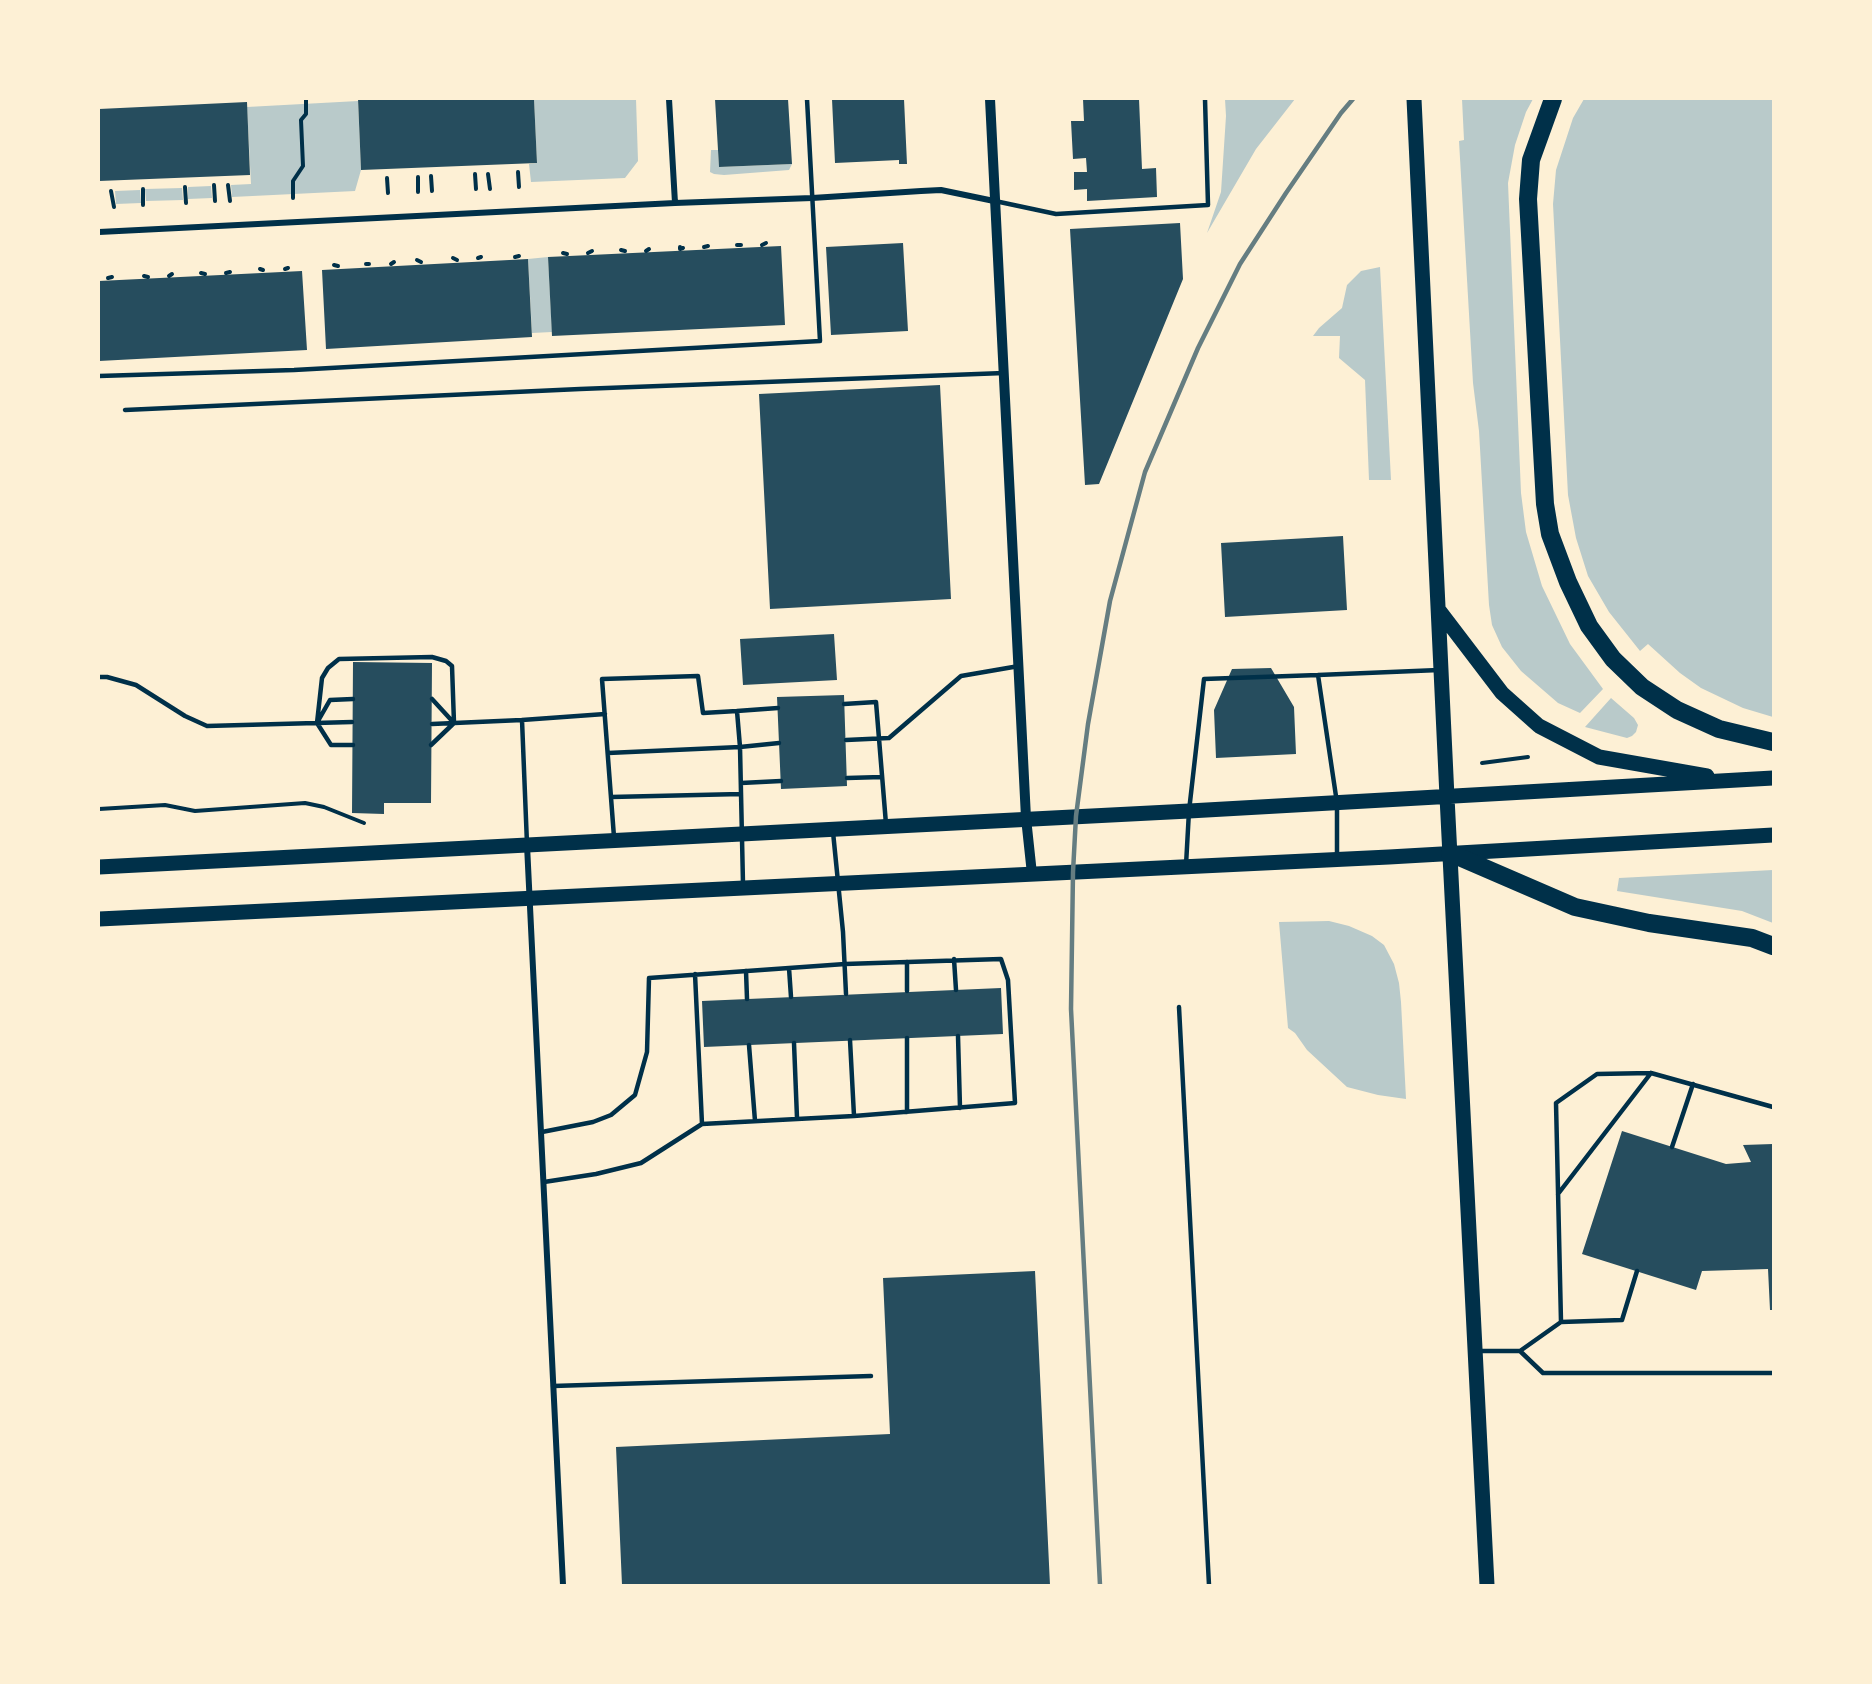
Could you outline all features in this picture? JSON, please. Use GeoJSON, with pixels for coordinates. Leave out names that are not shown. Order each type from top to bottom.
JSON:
{"type":"FeatureCollection","features":[{"type":"Feature","properties":{"kind":"highway"},"geometry":{"type":"LineString","coordinates":[[1553,99],[1531,160],[1528,199],[1545,504],[1551,534],[1568,582],[1589,626],[1613,658],[1642,687],[1677,710],[1719,729],[1773,742]]}},
{"type":"Feature","properties":{"kind":"highway"},"geometry":{"type":"LineString","coordinates":[[1450,853],[1575,907],[1649,923],[1752,938],[1773,946]]}},
{"type":"Feature","properties":{"kind":"main road"},"geometry":{"type":"LineString","coordinates":[[1414,99],[1487,1585]]}},
{"type":"Feature","properties":{"kind":"main road"},"geometry":{"type":"LineString","coordinates":[[1438,609],[1502,693],[1539,726],[1599,757],[1735,780]]}},
{"type":"Feature","properties":{"kind":"main road"},"geometry":{"type":"LineString","coordinates":[[99,867],[1190,811],[1773,778]]}},
{"type":"Feature","properties":{"kind":"main road"},"geometry":{"type":"LineString","coordinates":[[99,919],[1186,867],[1773,835]]}},
{"type":"Feature","properties":{"kind":"street"},"geometry":{"type":"LineString","coordinates":[[669,99],[675,202]]}},
{"type":"Feature","properties":{"kind":"street"},"geometry":{"type":"LineString","coordinates":[[990,99],[1026,818],[1032,874]]}},
{"type":"Feature","properties":{"kind":"street"},"geometry":{"type":"LineString","coordinates":[[99,232],[941,190],[994,201]]}},
{"type":"Feature","properties":{"kind":"street"},"geometry":{"type":"LineString","coordinates":[[527,845],[563,1585]]}},
{"type":"Feature","properties":{"kind":"lane"},"geometry":{"type":"LineString","coordinates":[[99,376],[294,370],[820,341],[807,99]]}},
{"type":"Feature","properties":{"kind":"lane"},"geometry":{"type":"LineString","coordinates":[[994,201],[1056,214],[1208,205],[1205,99]]}},
{"type":"Feature","properties":{"kind":"lane"},"geometry":{"type":"LineString","coordinates":[[125,411],[580,389],[1004,373]]}},
{"type":"Feature","properties":{"kind":"lane"},"geometry":{"type":"LineString","coordinates":[[353,745],[331,745],[316,723],[322,678],[328,668],[339,658],[432,657],[446,661],[452,666],[454,723],[431,745]]}},
{"type":"Feature","properties":{"kind":"lane"},"geometry":{"type":"LineString","coordinates":[[846,740],[889,738],[961,676],[1019,666]]}},
{"type":"Feature","properties":{"kind":"lane"},"geometry":{"type":"LineString","coordinates":[[1186,867],[1204,679],[1441,670]]}},
{"type":"Feature","properties":{"kind":"lane"},"geometry":{"type":"LineString","coordinates":[[1318,675],[1337,803],[1337,859]]}},
{"type":"Feature","properties":{"kind":"lane"},"geometry":{"type":"LineString","coordinates":[[615,840],[602,679],[698,676],[703,712],[778,708]]}},
{"type":"Feature","properties":{"kind":"lane"},"geometry":{"type":"LineString","coordinates":[[99,677],[136,685],[185,716],[207,726],[352,722]]}},
{"type":"Feature","properties":{"kind":"lane"},"geometry":{"type":"LineString","coordinates":[[316,723],[330,700],[353,699]]}},
{"type":"Feature","properties":{"kind":"lane"},"geometry":{"type":"LineString","coordinates":[[432,699],[454,723]]}},
{"type":"Feature","properties":{"kind":"lane"},"geometry":{"type":"LineString","coordinates":[[844,704],[876,702],[886,826]]}},
{"type":"Feature","properties":{"kind":"lane"},"geometry":{"type":"LineString","coordinates":[[737,711],[740,747],[742,888]]}},
{"type":"Feature","properties":{"kind":"lane"},"geometry":{"type":"LineString","coordinates":[[432,724],[605,714]]}},
{"type":"Feature","properties":{"kind":"lane"},"geometry":{"type":"LineString","coordinates":[[522,720],[527,845]]}},
{"type":"Feature","properties":{"kind":"lane"},"geometry":{"type":"LineString","coordinates":[[608,753],[779,743]]}},
{"type":"Feature","properties":{"kind":"lane"},"geometry":{"type":"LineString","coordinates":[[847,778],[882,777]]}},
{"type":"Feature","properties":{"kind":"lane"},"geometry":{"type":"LineString","coordinates":[[741,783],[781,781]]}},
{"type":"Feature","properties":{"kind":"lane"},"geometry":{"type":"LineString","coordinates":[[611,797],[741,794]]}},
{"type":"Feature","properties":{"kind":"lane"},"geometry":{"type":"LineString","coordinates":[[832,829],[839,883],[846,994]]}},
{"type":"Feature","properties":{"kind":"lane"},"geometry":{"type":"LineString","coordinates":[[954,959],[956,990]]}},
{"type":"Feature","properties":{"kind":"lane"},"geometry":{"type":"LineString","coordinates":[[542,1132],[593,1122],[611,1114],[635,1095],[647,1052],[649,978],[845,964],[1001,959],[1008,980],[1015,1103],[854,1116],[702,1124],[641,1163],[596,1174],[544,1182]]}},
{"type":"Feature","properties":{"kind":"lane"},"geometry":{"type":"LineString","coordinates":[[907,962],[907,992]]}},
{"type":"Feature","properties":{"kind":"lane"},"geometry":{"type":"LineString","coordinates":[[789,968],[791,997]]}},
{"type":"Feature","properties":{"kind":"lane"},"geometry":{"type":"LineString","coordinates":[[746,971],[747,999]]}},
{"type":"Feature","properties":{"kind":"lane"},"geometry":{"type":"LineString","coordinates":[[695,974],[702,1124]]}},
{"type":"Feature","properties":{"kind":"lane"},"geometry":{"type":"LineString","coordinates":[[1179,1007],[1209,1585]]}},
{"type":"Feature","properties":{"kind":"lane"},"geometry":{"type":"LineString","coordinates":[[958,1036],[960,1108]]}},
{"type":"Feature","properties":{"kind":"lane"},"geometry":{"type":"LineString","coordinates":[[907,1038],[907,1112]]}},
{"type":"Feature","properties":{"kind":"lane"},"geometry":{"type":"LineString","coordinates":[[850,1040],[854,1116]]}},
{"type":"Feature","properties":{"kind":"lane"},"geometry":{"type":"LineString","coordinates":[[794,1043],[797,1119]]}},
{"type":"Feature","properties":{"kind":"lane"},"geometry":{"type":"LineString","coordinates":[[749,1045],[755,1121]]}},
{"type":"Feature","properties":{"kind":"lane"},"geometry":{"type":"LineString","coordinates":[[1558,1194],[1651,1073]]}},
{"type":"Feature","properties":{"kind":"lane"},"geometry":{"type":"LineString","coordinates":[[1561,1322],[1556,1103],[1597,1074],[1651,1073],[1773,1107]]}},
{"type":"Feature","properties":{"kind":"lane"},"geometry":{"type":"LineString","coordinates":[[1672,1147],[1693,1084]]}},
{"type":"Feature","properties":{"kind":"lane"},"geometry":{"type":"LineString","coordinates":[[1475,1351],[1520,1351],[1561,1322],[1622,1320],[1637,1271]]}},
{"type":"Feature","properties":{"kind":"lane"},"geometry":{"type":"LineString","coordinates":[[1520,1351],[1543,1373],[1773,1372]]}},
{"type":"Feature","properties":{"kind":"lane"},"geometry":{"type":"LineString","coordinates":[[553,1386],[871,1376]]}},
{"type":"Feature","properties":{"kind":"path"},"geometry":{"type":"LineString","coordinates":[[293,198],[293,181],[303,166],[301,120],[306,114],[306,99]]}},
{"type":"Feature","properties":{"kind":"path"},"geometry":{"type":"LineString","coordinates":[[518,172],[519,187]]}},
{"type":"Feature","properties":{"kind":"path"},"geometry":{"type":"LineString","coordinates":[[475,174],[476,189]]}},
{"type":"Feature","properties":{"kind":"path"},"geometry":{"type":"LineString","coordinates":[[488,174],[490,189]]}},
{"type":"Feature","properties":{"kind":"path"},"geometry":{"type":"LineString","coordinates":[[430,176],[432,191]]}},
{"type":"Feature","properties":{"kind":"path"},"geometry":{"type":"LineString","coordinates":[[418,177],[418,192]]}},
{"type":"Feature","properties":{"kind":"path"},"geometry":{"type":"LineString","coordinates":[[387,178],[388,193]]}},
{"type":"Feature","properties":{"kind":"path"},"geometry":{"type":"LineString","coordinates":[[214,185],[215,201]]}},
{"type":"Feature","properties":{"kind":"path"},"geometry":{"type":"LineString","coordinates":[[228,185],[230,201]]}},
{"type":"Feature","properties":{"kind":"path"},"geometry":{"type":"LineString","coordinates":[[185,187],[186,203]]}},
{"type":"Feature","properties":{"kind":"path"},"geometry":{"type":"LineString","coordinates":[[143,189],[143,205]]}},
{"type":"Feature","properties":{"kind":"path"},"geometry":{"type":"LineString","coordinates":[[111,191],[114,207]]}},
{"type":"Feature","properties":{"kind":"path"},"geometry":{"type":"LineString","coordinates":[[1482,763],[1528,757]]}},
{"type":"Feature","properties":{"kind":"path"},"geometry":{"type":"LineString","coordinates":[[99,809],[165,805],[195,811],[305,803],[324,807],[365,824]]}},
{"type":"Feature","properties":{"kind":"shaded area"},"geometry":{"type":"Polygon","coordinates":[[[534,99],[636,99],[638,161],[625,178],[531,182],[529,164],[537,163],[534,99]]]}},
{"type":"Feature","properties":{"kind":"shaded area"},"geometry":{"type":"Polygon","coordinates":[[[1225,99],[1295,99],[1256,149],[1207,233],[1221,192],[1225,99]]]}},
{"type":"Feature","properties":{"kind":"shaded area"},"geometry":{"type":"Polygon","coordinates":[[[1462,99],[1533,99],[1515,145],[1508,183],[1521,493],[1526,532],[1542,586],[1570,644],[1603,689],[1580,713],[1558,703],[1521,671],[1502,647],[1492,625],[1479,431],[1473,383],[1459,141],[1464,140],[1462,99]]]}},
{"type":"Feature","properties":{"kind":"shaded area"},"geometry":{"type":"Polygon","coordinates":[[[1584,99],[1773,99],[1773,717],[1743,708],[1701,688],[1680,673],[1648,644],[1640,651],[1609,612],[1588,576],[1576,538],[1568,495],[1553,204],[1556,170],[1573,118],[1584,99]]]}},
{"type":"Feature","properties":{"kind":"shaded area"},"geometry":{"type":"Polygon","coordinates":[[[358,101],[361,170],[355,191],[232,197],[231,185],[251,184],[247,107],[358,101]]]}},
{"type":"Feature","properties":{"kind":"shaded area"},"geometry":{"type":"Polygon","coordinates":[[[711,150],[718,150],[719,167],[792,164],[789,170],[714,174],[710,172],[711,150]]]}},
{"type":"Feature","properties":{"kind":"shaded area"},"geometry":{"type":"Polygon","coordinates":[[[211,186],[212,198],[188,199],[188,187],[211,186]]]}},
{"type":"Feature","properties":{"kind":"shaded area"},"geometry":{"type":"Polygon","coordinates":[[[182,188],[183,200],[146,201],[145,189],[182,188]]]}},
{"type":"Feature","properties":{"kind":"shaded area"},"geometry":{"type":"Polygon","coordinates":[[[140,190],[141,203],[116,204],[115,191],[140,190]]]}},
{"type":"Feature","properties":{"kind":"shaded area"},"geometry":{"type":"Polygon","coordinates":[[[548,257],[552,332],[532,333],[528,259],[548,257]]]}},
{"type":"Feature","properties":{"kind":"shaded area"},"geometry":{"type":"Polygon","coordinates":[[[1380,267],[1391,480],[1369,480],[1365,380],[1339,358],[1340,336],[1313,336],[1342,308],[1347,285],[1361,271],[1380,267]]]}},
{"type":"Feature","properties":{"kind":"shaded area"},"geometry":{"type":"Polygon","coordinates":[[[1611,698],[1634,718],[1638,725],[1632,736],[1627,738],[1585,727],[1611,698]]]}},
{"type":"Feature","properties":{"kind":"shaded area"},"geometry":{"type":"Polygon","coordinates":[[[1773,870],[1773,923],[1742,911],[1617,891],[1619,878],[1773,870]]]}},
{"type":"Feature","properties":{"kind":"shaded area"},"geometry":{"type":"Polygon","coordinates":[[[1329,921],[1349,926],[1372,936],[1384,945],[1394,964],[1401,1002],[1406,1099],[1347,1087],[1307,1050],[1295,1033],[1288,1028],[1279,922],[1329,921]]]}},
{"type":"Feature","properties":{"kind":"building"},"geometry":{"type":"Polygon","coordinates":[[[358,99],[534,99],[537,163],[361,170],[358,99]]]}},
{"type":"Feature","properties":{"kind":"building"},"geometry":{"type":"Polygon","coordinates":[[[715,99],[788,99],[792,164],[719,167],[715,99]]]}},
{"type":"Feature","properties":{"kind":"building"},"geometry":{"type":"Polygon","coordinates":[[[832,99],[904,99],[907,164],[899,164],[899,160],[835,163],[832,99]]]}},
{"type":"Feature","properties":{"kind":"building"},"geometry":{"type":"Polygon","coordinates":[[[1083,99],[1139,99],[1142,169],[1156,168],[1157,197],[1087,201],[1087,189],[1074,190],[1074,172],[1087,172],[1086,158],[1073,159],[1071,121],[1084,121],[1083,99]]]}},
{"type":"Feature","properties":{"kind":"building"},"geometry":{"type":"Polygon","coordinates":[[[247,102],[250,175],[99,181],[99,109],[247,102]]]}},
{"type":"Feature","properties":{"kind":"building"},"geometry":{"type":"Polygon","coordinates":[[[1180,223],[1183,279],[1099,484],[1085,485],[1070,229],[1180,223]]]}},
{"type":"Feature","properties":{"kind":"building"},"geometry":{"type":"Polygon","coordinates":[[[903,243],[908,331],[831,335],[826,247],[903,243]]]}},
{"type":"Feature","properties":{"kind":"building"},"geometry":{"type":"Polygon","coordinates":[[[781,246],[785,325],[552,336],[548,257],[781,246]]]}},
{"type":"Feature","properties":{"kind":"building"},"geometry":{"type":"Polygon","coordinates":[[[528,259],[532,337],[326,349],[322,270],[528,259]]]}},
{"type":"Feature","properties":{"kind":"building"},"geometry":{"type":"Polygon","coordinates":[[[302,271],[307,350],[99,361],[99,281],[302,271]]]}},
{"type":"Feature","properties":{"kind":"building"},"geometry":{"type":"Polygon","coordinates":[[[940,385],[951,599],[770,609],[759,394],[940,385]]]}},
{"type":"Feature","properties":{"kind":"building"},"geometry":{"type":"Polygon","coordinates":[[[1343,536],[1347,610],[1225,617],[1221,543],[1343,536]]]}},
{"type":"Feature","properties":{"kind":"building"},"geometry":{"type":"Polygon","coordinates":[[[834,634],[837,680],[743,685],[740,639],[834,634]]]}},
{"type":"Feature","properties":{"kind":"building"},"geometry":{"type":"Polygon","coordinates":[[[353,662],[432,663],[431,803],[384,803],[384,814],[352,813],[353,662]]]}},
{"type":"Feature","properties":{"kind":"building"},"geometry":{"type":"Polygon","coordinates":[[[1271,668],[1294,707],[1296,754],[1216,758],[1214,710],[1232,669],[1271,668]]]}},
{"type":"Feature","properties":{"kind":"building"},"geometry":{"type":"Polygon","coordinates":[[[844,695],[847,786],[781,789],[777,697],[844,695]]]}},
{"type":"Feature","properties":{"kind":"building"},"geometry":{"type":"Polygon","coordinates":[[[1001,988],[1003,1034],[704,1047],[702,1001],[1001,988]]]}},
{"type":"Feature","properties":{"kind":"building"},"geometry":{"type":"Polygon","coordinates":[[[1622,1131],[1726,1164],[1751,1162],[1743,1145],[1773,1144],[1773,1310],[1770,1310],[1768,1269],[1702,1271],[1696,1290],[1582,1254],[1622,1131]]]}},
{"type":"Feature","properties":{"kind":"building"},"geometry":{"type":"Polygon","coordinates":[[[1035,1271],[1050,1585],[622,1585],[616,1447],[890,1434],[883,1278],[1035,1271]]]}},
{"type":"Feature","properties":{"kind":"railway"},"geometry":{"type":"LineString","coordinates":[[1100,1585],[1071,1009],[1076,816],[1088,724],[1110,601],[1145,472],[1198,348],[1240,264],[1286,193],[1353,99]]}}]}
